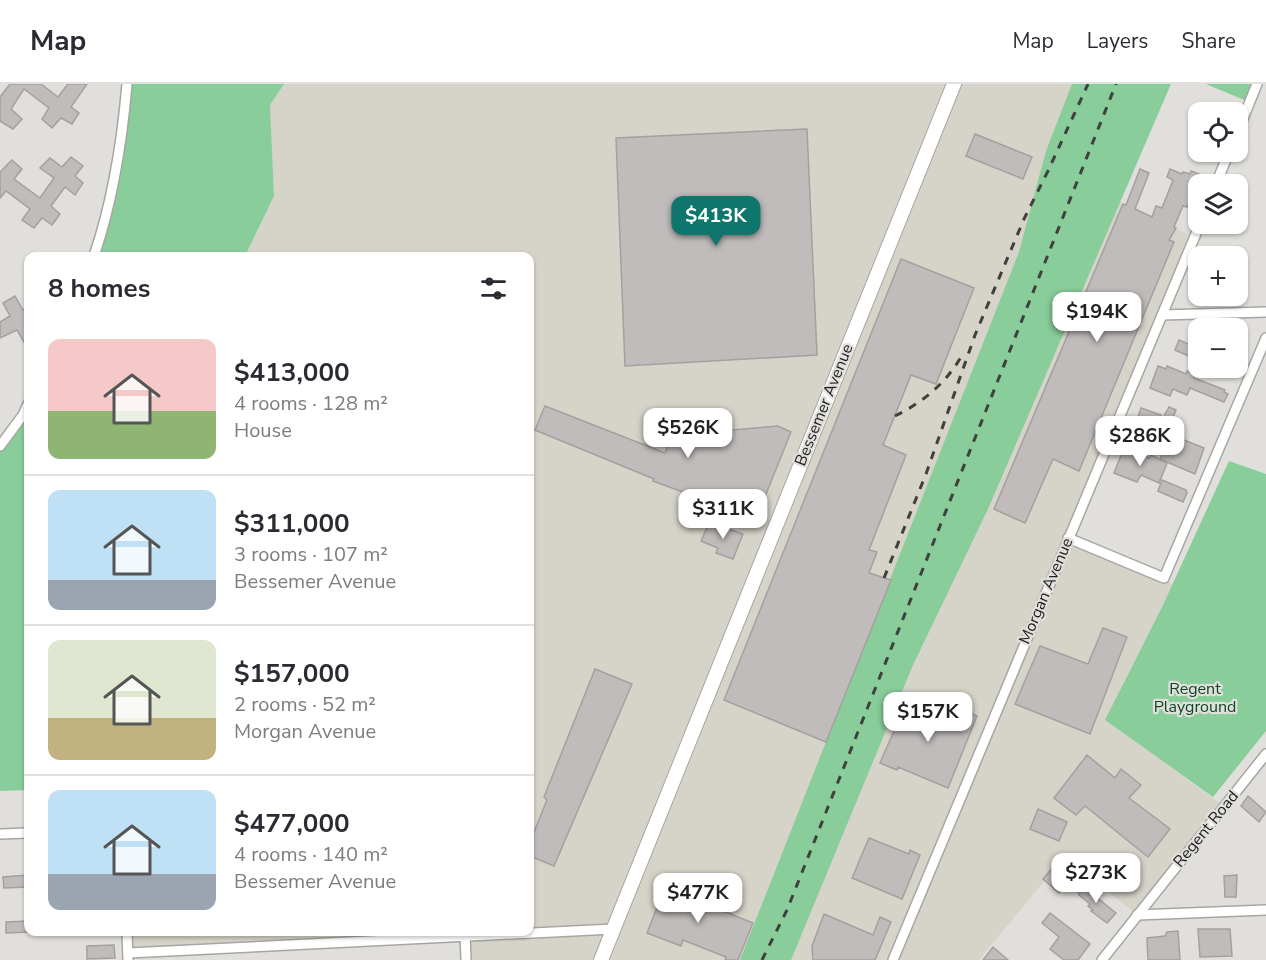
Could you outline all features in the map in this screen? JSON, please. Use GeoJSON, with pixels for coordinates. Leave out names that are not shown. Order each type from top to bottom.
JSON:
{"type":"FeatureCollection","features":[{"type":"Feature","properties":{"kind":"street"},"geometry":{"type":"LineString","coordinates":[[95,252],[107,218],[122,143],[127,84]]}},
{"type":"Feature","properties":{"kind":"street","name":"Bessemer Avenue"},"geometry":{"type":"LineString","coordinates":[[601,960],[954,84]]}},
{"type":"Feature","properties":{"kind":"street"},"geometry":{"type":"LineString","coordinates":[[1248,106],[1257,84]]}},
{"type":"Feature","properties":{"kind":"street","name":"Morgan Avenue"},"geometry":{"type":"LineString","coordinates":[[893,960],[1196,234]]}},
{"type":"Feature","properties":{"kind":"street"},"geometry":{"type":"LineString","coordinates":[[1162,315],[1266,312]]}},
{"type":"Feature","properties":{"kind":"street"},"geometry":{"type":"LineString","coordinates":[[1068,538],[1164,578],[1266,338]]}},
{"type":"Feature","properties":{"kind":"street"},"geometry":{"type":"LineString","coordinates":[[0,446],[24,413]]}},
{"type":"Feature","properties":{"kind":"street","name":"Regent Road"},"geometry":{"type":"LineString","coordinates":[[1102,960],[1266,754]]}},
{"type":"Feature","properties":{"kind":"street"},"geometry":{"type":"LineString","coordinates":[[0,834],[24,833]]}},
{"type":"Feature","properties":{"kind":"street"},"geometry":{"type":"LineString","coordinates":[[1137,915],[1266,910]]}},
{"type":"Feature","properties":{"kind":"street"},"geometry":{"type":"LineString","coordinates":[[534,932],[613,929]]}},
{"type":"Feature","properties":{"kind":"street"},"geometry":{"type":"LineString","coordinates":[[127,936],[128,957],[436,936]]}},
{"type":"Feature","properties":{"kind":"street"},"geometry":{"type":"LineString","coordinates":[[465,936],[466,960]]}},
{"type":"Feature","properties":{"kind":"shaded area"},"geometry":{"type":"Polygon","coordinates":[[[284,84],[1072,84],[1103,194],[1194,237],[1190,246],[1188,246],[1188,251],[1068,538],[1164,578],[1173,585],[1105,720],[1224,806],[1137,915],[1065,856],[979,960],[466,960],[465,938],[128,953],[127,936],[534,936],[534,252],[247,252],[274,196],[270,105],[284,84]]]}},
{"type":"Feature","properties":{"kind":"green space"},"geometry":{"type":"Polygon","coordinates":[[[127,84],[284,84],[270,105],[274,196],[247,252],[95,252],[107,218],[127,84]]]}},
{"type":"Feature","properties":{"kind":"green space"},"geometry":{"type":"Polygon","coordinates":[[[1072,84],[1171,84],[988,509],[913,665],[791,960],[740,960],[1019,252],[1046,151],[1072,84]]]}},
{"type":"Feature","properties":{"kind":"green space"},"geometry":{"type":"Polygon","coordinates":[[[1206,84],[1257,84],[1249,102],[1206,84]]]}},
{"type":"Feature","properties":{"kind":"green space"},"geometry":{"type":"Polygon","coordinates":[[[24,410],[24,790],[0,791],[0,446],[24,410]]]}},
{"type":"Feature","properties":{"kind":"green space","name":"Regent Playground"},"geometry":{"type":"Polygon","coordinates":[[[1229,461],[1266,474],[1266,731],[1213,797],[1105,720],[1163,605],[1229,461]]]}},
{"type":"Feature","properties":{"kind":"building"},"geometry":{"type":"Polygon","coordinates":[[[10,84],[41,84],[58,97],[68,84],[87,84],[71,107],[79,113],[72,124],[61,118],[52,128],[42,119],[49,108],[24,89],[11,109],[22,119],[13,129],[0,121],[0,97],[10,84]]]}},
{"type":"Feature","properties":{"kind":"building"},"geometry":{"type":"Polygon","coordinates":[[[807,129],[817,355],[625,366],[616,138],[807,129]]]}},
{"type":"Feature","properties":{"kind":"building"},"geometry":{"type":"Polygon","coordinates":[[[975,134],[1032,157],[1023,179],[966,156],[975,134]]]}},
{"type":"Feature","properties":{"kind":"building"},"geometry":{"type":"Polygon","coordinates":[[[71,157],[83,166],[75,176],[83,183],[75,195],[65,187],[51,206],[60,214],[52,225],[42,218],[34,228],[22,220],[30,209],[6,191],[0,198],[0,172],[12,160],[22,169],[14,179],[40,198],[54,178],[40,168],[50,158],[62,167],[71,157]]]}},
{"type":"Feature","properties":{"kind":"building"},"geometry":{"type":"Polygon","coordinates":[[[1140,169],[1149,173],[1135,209],[1152,217],[1156,206],[1162,208],[1173,180],[1167,177],[1170,169],[1182,174],[1183,172],[1190,174],[1188,174],[1188,204],[1187,207],[1183,206],[1174,227],[1176,228],[1169,240],[1174,242],[1079,471],[1053,459],[1025,523],[994,509],[1123,204],[1126,205],[1140,169]]]}},
{"type":"Feature","properties":{"kind":"building"},"geometry":{"type":"Polygon","coordinates":[[[901,259],[974,288],[936,384],[911,375],[883,445],[906,455],[869,550],[877,552],[869,573],[891,580],[826,742],[724,700],[901,259]]]}},
{"type":"Feature","properties":{"kind":"building"},"geometry":{"type":"Polygon","coordinates":[[[15,296],[24,309],[24,342],[17,330],[0,338],[0,322],[10,316],[3,303],[15,296]]]}},
{"type":"Feature","properties":{"kind":"building"},"geometry":{"type":"Polygon","coordinates":[[[1179,340],[1188,344],[1188,356],[1175,350],[1179,340]]]}},
{"type":"Feature","properties":{"kind":"building"},"geometry":{"type":"Polygon","coordinates":[[[1158,366],[1166,369],[1167,366],[1186,374],[1188,371],[1188,378],[1194,378],[1225,390],[1224,392],[1228,394],[1224,402],[1190,388],[1187,395],[1173,389],[1170,396],[1150,388],[1158,366]]]}},
{"type":"Feature","properties":{"kind":"building"},"geometry":{"type":"Polygon","coordinates":[[[545,406],[665,453],[672,435],[778,426],[791,432],[756,519],[653,481],[654,479],[535,430],[545,406]]]}},
{"type":"Feature","properties":{"kind":"building"},"geometry":{"type":"Polygon","coordinates":[[[1169,407],[1176,410],[1171,423],[1162,420],[1169,407]]]}},
{"type":"Feature","properties":{"kind":"building"},"geometry":{"type":"Polygon","coordinates":[[[1141,408],[1161,415],[1157,424],[1138,417],[1141,408]]]}},
{"type":"Feature","properties":{"kind":"building"},"geometry":{"type":"Polygon","coordinates":[[[1179,438],[1204,448],[1195,474],[1160,459],[1166,445],[1175,449],[1179,438]]]}},
{"type":"Feature","properties":{"kind":"building"},"geometry":{"type":"Polygon","coordinates":[[[1124,448],[1149,458],[1151,455],[1167,463],[1159,483],[1141,475],[1137,482],[1114,473],[1124,448]]]}},
{"type":"Feature","properties":{"kind":"building"},"geometry":{"type":"Polygon","coordinates":[[[1162,480],[1186,490],[1183,502],[1158,491],[1162,480]]]}},
{"type":"Feature","properties":{"kind":"building"},"geometry":{"type":"Polygon","coordinates":[[[709,523],[743,534],[733,559],[716,553],[718,548],[701,541],[709,523]]]}},
{"type":"Feature","properties":{"kind":"building"},"geometry":{"type":"Polygon","coordinates":[[[1103,628],[1127,637],[1090,734],[1015,704],[1040,646],[1088,664],[1103,628]]]}},
{"type":"Feature","properties":{"kind":"building"},"geometry":{"type":"Polygon","coordinates":[[[595,669],[632,684],[554,866],[534,858],[534,832],[547,800],[544,797],[595,669]]]}},
{"type":"Feature","properties":{"kind":"building"},"geometry":{"type":"Polygon","coordinates":[[[920,698],[945,709],[940,720],[956,727],[962,713],[967,715],[968,712],[977,716],[948,788],[898,767],[897,770],[880,763],[905,706],[914,711],[920,698]]]}},
{"type":"Feature","properties":{"kind":"building"},"geometry":{"type":"Polygon","coordinates":[[[1087,755],[1115,778],[1121,769],[1141,785],[1129,798],[1170,829],[1148,857],[1085,806],[1076,815],[1054,798],[1087,755]]]}},
{"type":"Feature","properties":{"kind":"building"},"geometry":{"type":"Polygon","coordinates":[[[1248,796],[1266,812],[1259,822],[1241,806],[1248,796]]]}},
{"type":"Feature","properties":{"kind":"building"},"geometry":{"type":"Polygon","coordinates":[[[1038,809],[1067,822],[1059,841],[1030,829],[1038,809]]]}},
{"type":"Feature","properties":{"kind":"building"},"geometry":{"type":"Polygon","coordinates":[[[869,838],[909,854],[910,850],[920,855],[902,899],[852,878],[869,838]]]}},
{"type":"Feature","properties":{"kind":"building"},"geometry":{"type":"Polygon","coordinates":[[[1055,865],[1071,878],[1059,893],[1043,879],[1055,865]]]}},
{"type":"Feature","properties":{"kind":"building"},"geometry":{"type":"Polygon","coordinates":[[[24,875],[24,887],[4,888],[3,877],[24,875]]]}},
{"type":"Feature","properties":{"kind":"building"},"geometry":{"type":"Polygon","coordinates":[[[1237,875],[1236,897],[1225,897],[1224,876],[1237,875]]]}},
{"type":"Feature","properties":{"kind":"building"},"geometry":{"type":"Polygon","coordinates":[[[1075,880],[1116,913],[1107,923],[1091,911],[1093,910],[1088,906],[1090,904],[1079,895],[1075,880]]]}},
{"type":"Feature","properties":{"kind":"building"},"geometry":{"type":"Polygon","coordinates":[[[667,882],[700,895],[698,901],[753,923],[738,960],[725,960],[726,957],[683,940],[681,946],[647,933],[667,882]]]}},
{"type":"Feature","properties":{"kind":"building"},"geometry":{"type":"Polygon","coordinates":[[[1050,913],[1090,944],[1078,960],[1064,960],[1050,949],[1059,937],[1042,923],[1050,913]]]}},
{"type":"Feature","properties":{"kind":"building"},"geometry":{"type":"Polygon","coordinates":[[[824,914],[873,935],[880,917],[891,922],[875,960],[813,960],[812,946],[824,914]]]}},
{"type":"Feature","properties":{"kind":"building"},"geometry":{"type":"Polygon","coordinates":[[[24,921],[24,932],[6,933],[6,922],[24,921]]]}},
{"type":"Feature","properties":{"kind":"building"},"geometry":{"type":"Polygon","coordinates":[[[1198,929],[1230,929],[1232,956],[1200,957],[1198,929]]]}},
{"type":"Feature","properties":{"kind":"building"},"geometry":{"type":"Polygon","coordinates":[[[1178,931],[1180,960],[1148,960],[1147,938],[1165,936],[1167,932],[1178,931]]]}},
{"type":"Feature","properties":{"kind":"building"},"geometry":{"type":"Polygon","coordinates":[[[114,945],[115,958],[87,959],[87,946],[114,945]]]}},
{"type":"Feature","properties":{"kind":"building"},"geometry":{"type":"Polygon","coordinates":[[[993,947],[1008,960],[983,960],[993,947]]]}},
{"type":"Feature","properties":{"kind":"railway"},"geometry":{"type":"LineString","coordinates":[[884,578],[926,474],[975,335],[1024,219],[1088,84]]}},
{"type":"Feature","properties":{"kind":"railway"},"geometry":{"type":"LineString","coordinates":[[762,960],[787,910],[1116,84]]}},
{"type":"Feature","properties":{"kind":"railway"},"geometry":{"type":"LineString","coordinates":[[895,416],[915,405],[932,391],[961,357]]}}]}
